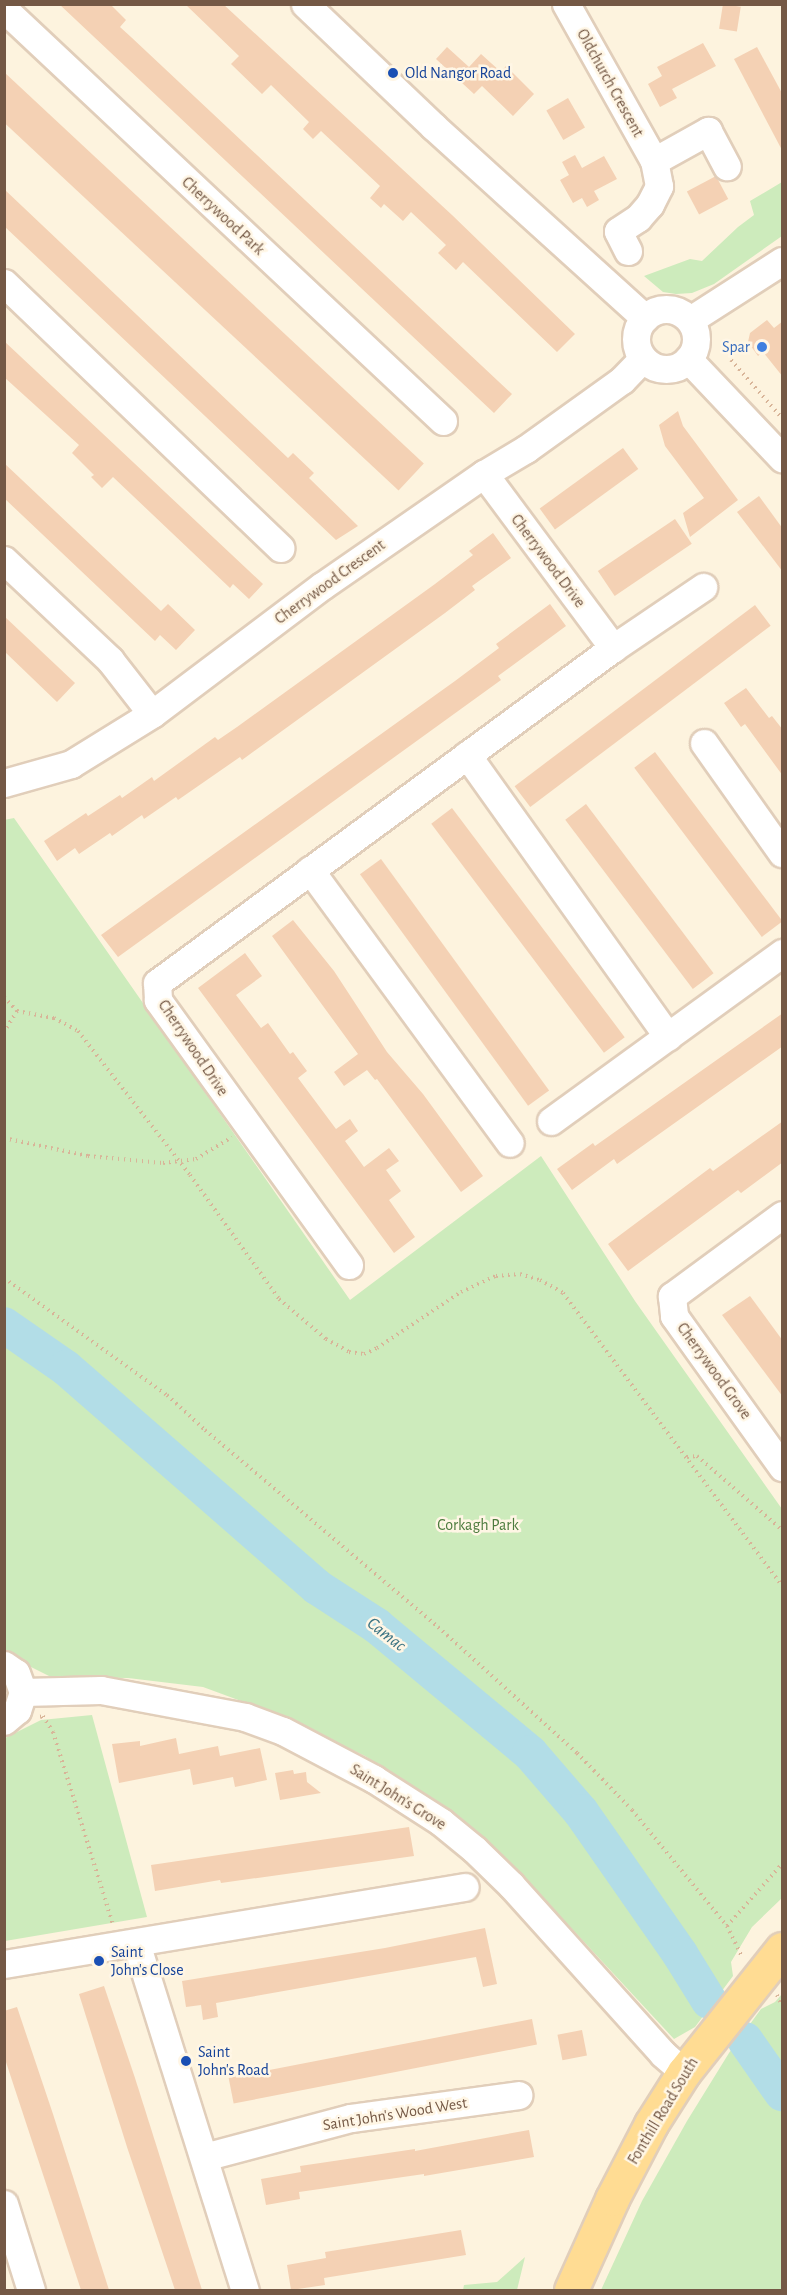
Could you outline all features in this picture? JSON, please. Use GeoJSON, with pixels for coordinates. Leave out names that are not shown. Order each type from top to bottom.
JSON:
{"type":"FeatureCollection","features":[{"type":"Feature","properties":{"kind":"main road","name":"Fonthill Road South"},"geometry":{"type":"LineString","coordinates":[[571,2290],[612,2199],[651,2124],[684,2072],[783,1949]]}},
{"type":"Feature","properties":{"kind":"street"},"geometry":{"type":"LineString","coordinates":[[305,4],[433,126],[645,318]]}},
{"type":"Feature","properties":{"kind":"street","name":"Oldchurch Crescent"},"geometry":{"type":"LineString","coordinates":[[566,4],[654,161],[659,186],[650,204],[638,219],[618,231],[628,251]]}},
{"type":"Feature","properties":{"kind":"street","name":"Cherrywood Park"},"geometry":{"type":"LineString","coordinates":[[4,9],[443,421]]}},
{"type":"Feature","properties":{"kind":"street"},"geometry":{"type":"LineString","coordinates":[[654,161],[708,131],[727,166]]}},
{"type":"Feature","properties":{"kind":"street"},"geometry":{"type":"LineString","coordinates":[[690,320],[783,261]]}},
{"type":"Feature","properties":{"kind":"street"},"geometry":{"type":"LineString","coordinates":[[4,283],[280,548]]}},
{"type":"Feature","properties":{"kind":"street"},"geometry":{"type":"LineString","coordinates":[[665,309],[683,314],[690,320],[696,338],[695,348],[688,359],[676,367],[667,369],[650,364],[643,358],[637,340],[638,331],[645,318],[665,309]]}},
{"type":"Feature","properties":{"kind":"street","name":"Cherrywood Crescent"},"geometry":{"type":"LineString","coordinates":[[4,783],[71,764],[152,714],[322,585],[484,474],[526,449],[622,380],[643,358]]}},
{"type":"Feature","properties":{"kind":"street"},"geometry":{"type":"LineString","coordinates":[[688,359],[783,458]]}},
{"type":"Feature","properties":{"kind":"street","name":"Cherrywood Drive"},"geometry":{"type":"LineString","coordinates":[[484,474],[613,648]]}},
{"type":"Feature","properties":{"kind":"street"},"geometry":{"type":"LineString","coordinates":[[4,560],[110,660],[152,714]]}},
{"type":"Feature","properties":{"kind":"street","name":"Cherrywood Drive"},"geometry":{"type":"LineString","coordinates":[[349,1265],[158,1000],[157,983],[613,648],[703,587]]}},
{"type":"Feature","properties":{"kind":"street"},"geometry":{"type":"LineString","coordinates":[[704,743],[783,853]]}},
{"type":"Feature","properties":{"kind":"street"},"geometry":{"type":"LineString","coordinates":[[467,755],[669,1037]]}},
{"type":"Feature","properties":{"kind":"street"},"geometry":{"type":"LineString","coordinates":[[310,870],[510,1143]]}},
{"type":"Feature","properties":{"kind":"street"},"geometry":{"type":"LineString","coordinates":[[551,1121],[783,953]]}},
{"type":"Feature","properties":{"kind":"street","name":"Cherrywood Grove"},"geometry":{"type":"LineString","coordinates":[[783,1215],[672,1296],[674,1316],[783,1467]]}},
{"type":"Feature","properties":{"kind":"street"},"geometry":{"type":"LineString","coordinates":[[4,1665],[16,1673],[23,1692],[17,1710],[4,1720]]}},
{"type":"Feature","properties":{"kind":"street","name":"Saint John's Grove"},"geometry":{"type":"LineString","coordinates":[[23,1692],[101,1690],[245,1717],[283,1731],[374,1779],[441,1822],[474,1849],[511,1885],[663,2054],[684,2072]]}},
{"type":"Feature","properties":{"kind":"street"},"geometry":{"type":"LineString","coordinates":[[4,1964],[465,1887]]}},
{"type":"Feature","properties":{"kind":"street"},"geometry":{"type":"LineString","coordinates":[[136,1943],[245,2290]]}},
{"type":"Feature","properties":{"kind":"street","name":"Saint John's Wood West"},"geometry":{"type":"LineString","coordinates":[[204,2157],[351,2118],[518,2096]]}},
{"type":"Feature","properties":{"kind":"street"},"geometry":{"type":"LineString","coordinates":[[4,2204],[31,2290]]}},
{"type":"Feature","properties":{"kind":"path"},"geometry":{"type":"LineString","coordinates":[[731,360],[783,418]]}},
{"type":"Feature","properties":{"kind":"path"},"geometry":{"type":"LineString","coordinates":[[4,997],[17,1011],[54,1018],[78,1032],[180,1163],[279,1299],[326,1339],[349,1352],[364,1354],[377,1348],[405,1327],[461,1292],[496,1276],[520,1274],[540,1280],[563,1293],[783,1586]]}},
{"type":"Feature","properties":{"kind":"path"},"geometry":{"type":"LineString","coordinates":[[4,1032],[17,1011]]}},
{"type":"Feature","properties":{"kind":"path"},"geometry":{"type":"LineString","coordinates":[[4,1138],[88,1156],[180,1163],[213,1150],[238,1133]]}},
{"type":"Feature","properties":{"kind":"path"},"geometry":{"type":"LineString","coordinates":[[4,1278],[167,1395],[205,1430],[438,1627],[577,1753],[632,1810],[727,1926],[741,1955]]}},
{"type":"Feature","properties":{"kind":"path"},"geometry":{"type":"LineString","coordinates":[[686,1457],[697,1456],[783,1530]]}},
{"type":"Feature","properties":{"kind":"path"},"geometry":{"type":"LineString","coordinates":[[34,1719],[43,1716],[53,1732],[114,1928],[110,1929]]}},
{"type":"Feature","properties":{"kind":"path"},"geometry":{"type":"LineString","coordinates":[[727,1926],[783,1864]]}},
{"type":"Feature","properties":{"kind":"green space"},"geometry":{"type":"Polygon","coordinates":[[[782,182],[782,236],[714,284],[692,293],[676,294],[663,292],[644,276],[690,259],[702,261],[754,215],[750,201],[782,182]]]}},
{"type":"Feature","properties":{"kind":"green space","name":"Corkagh Park"},"geometry":{"type":"Polygon","coordinates":[[[14,818],[350,1300],[541,1156],[635,1301],[782,1509],[782,1898],[752,1927],[731,1962],[733,1976],[695,2027],[674,2039],[573,1930],[464,1822],[365,1756],[279,1715],[203,1687],[128,1678],[51,1677],[5,1654],[4,820],[14,818]]]}},
{"type":"Feature","properties":{"kind":"green space"},"geometry":{"type":"Polygon","coordinates":[[[92,1715],[147,1917],[5,1941],[5,1738],[41,1720],[92,1715]]]}},
{"type":"Feature","properties":{"kind":"green space"},"geometry":{"type":"Polygon","coordinates":[[[782,1994],[782,2290],[601,2290],[642,2201],[687,2121],[729,2053],[761,2009],[775,2002],[782,1994]]]}},
{"type":"Feature","properties":{"kind":"green space"},"geometry":{"type":"Polygon","coordinates":[[[525,2257],[517,2290],[463,2290],[464,2285],[497,2282],[525,2257]]]}},
{"type":"Feature","properties":{"kind":"building"},"geometry":{"type":"Polygon","coordinates":[[[59,4],[110,4],[126,20],[120,27],[512,394],[494,413],[59,4]]]}},
{"type":"Feature","properties":{"kind":"building"},"geometry":{"type":"Polygon","coordinates":[[[185,4],[223,4],[452,215],[575,334],[557,352],[463,262],[456,270],[438,253],[446,245],[411,212],[403,221],[384,204],[381,208],[370,198],[380,186],[321,131],[313,139],[303,129],[309,122],[271,85],[262,94],[231,64],[239,56],[185,4]]]}},
{"type":"Feature","properties":{"kind":"building"},"geometry":{"type":"Polygon","coordinates":[[[723,4],[741,7],[737,32],[719,29],[723,4]]]}},
{"type":"Feature","properties":{"kind":"building"},"geometry":{"type":"Polygon","coordinates":[[[703,43],[716,66],[672,89],[677,98],[660,107],[648,84],[662,76],[657,67],[703,43]]]}},
{"type":"Feature","properties":{"kind":"building"},"geometry":{"type":"Polygon","coordinates":[[[447,47],[469,67],[481,54],[501,72],[506,66],[534,94],[513,116],[482,86],[474,94],[436,59],[447,47]]]}},
{"type":"Feature","properties":{"kind":"building"},"geometry":{"type":"Polygon","coordinates":[[[757,47],[783,95],[783,152],[734,59],[757,47]]]}},
{"type":"Feature","properties":{"kind":"building"},"geometry":{"type":"Polygon","coordinates":[[[4,72],[424,463],[399,491],[4,123],[4,72]]]}},
{"type":"Feature","properties":{"kind":"building"},"geometry":{"type":"Polygon","coordinates":[[[568,98],[585,127],[563,140],[546,111],[568,98]]]}},
{"type":"Feature","properties":{"kind":"building"},"geometry":{"type":"Polygon","coordinates":[[[575,155],[582,168],[604,156],[617,179],[594,191],[599,200],[587,207],[582,198],[573,203],[560,180],[569,175],[562,162],[575,155]]]}},
{"type":"Feature","properties":{"kind":"building"},"geometry":{"type":"Polygon","coordinates":[[[716,176],[728,199],[699,214],[687,191],[716,176]]]}},
{"type":"Feature","properties":{"kind":"building"},"geometry":{"type":"Polygon","coordinates":[[[4,189],[288,458],[293,453],[314,473],[309,478],[358,526],[336,540],[4,226],[4,189]]]}},
{"type":"Feature","properties":{"kind":"building"},"geometry":{"type":"Polygon","coordinates":[[[767,320],[774,328],[783,321],[783,377],[763,352],[758,356],[748,342],[750,333],[767,320]]]}},
{"type":"Feature","properties":{"kind":"building"},"geometry":{"type":"Polygon","coordinates":[[[4,341],[263,584],[249,599],[233,584],[230,588],[113,477],[102,488],[91,477],[94,475],[72,453],[79,445],[4,377],[4,341]]]}},
{"type":"Feature","properties":{"kind":"building"},"geometry":{"type":"Polygon","coordinates":[[[678,411],[683,426],[738,500],[690,537],[683,513],[704,498],[665,446],[659,425],[678,411]]]}},
{"type":"Feature","properties":{"kind":"building"},"geometry":{"type":"Polygon","coordinates":[[[623,448],[638,469],[555,530],[540,509],[623,448]]]}},
{"type":"Feature","properties":{"kind":"building"},"geometry":{"type":"Polygon","coordinates":[[[4,463],[161,611],[168,604],[195,630],[176,650],[160,635],[155,641],[4,498],[4,463]]]}},
{"type":"Feature","properties":{"kind":"building"},"geometry":{"type":"Polygon","coordinates":[[[759,496],[783,529],[783,572],[737,512],[759,496]]]}},
{"type":"Feature","properties":{"kind":"building"},"geometry":{"type":"Polygon","coordinates":[[[675,519],[692,544],[615,596],[598,571],[675,519]]]}},
{"type":"Feature","properties":{"kind":"building"},"geometry":{"type":"Polygon","coordinates":[[[493,533],[511,558],[472,586],[475,590],[445,613],[242,760],[240,757],[178,800],[176,797],[144,819],[142,815],[112,836],[110,833],[79,854],[75,848],[57,861],[44,841],[86,813],[88,816],[120,795],[122,798],[152,777],[154,781],[215,737],[218,740],[237,727],[435,584],[473,555],[469,551],[493,533]]]}},
{"type":"Feature","properties":{"kind":"building"},"geometry":{"type":"Polygon","coordinates":[[[550,604],[566,626],[498,676],[501,680],[118,957],[101,935],[455,681],[499,648],[496,644],[550,604]]]}},
{"type":"Feature","properties":{"kind":"building"},"geometry":{"type":"Polygon","coordinates":[[[755,605],[771,626],[530,807],[515,786],[755,605]]]}},
{"type":"Feature","properties":{"kind":"building"},"geometry":{"type":"Polygon","coordinates":[[[4,616],[75,683],[57,702],[4,651],[4,616]]]}},
{"type":"Feature","properties":{"kind":"building"},"geometry":{"type":"Polygon","coordinates":[[[746,688],[769,718],[772,716],[783,730],[783,776],[745,724],[741,727],[724,703],[746,688]]]}},
{"type":"Feature","properties":{"kind":"building"},"geometry":{"type":"Polygon","coordinates":[[[655,752],[782,921],[762,937],[634,768],[655,752]]]}},
{"type":"Feature","properties":{"kind":"building"},"geometry":{"type":"Polygon","coordinates":[[[586,804],[714,973],[693,989],[565,820],[586,804]]]}},
{"type":"Feature","properties":{"kind":"building"},"geometry":{"type":"Polygon","coordinates":[[[452,808],[625,1037],[604,1053],[431,824],[452,808]]]}},
{"type":"Feature","properties":{"kind":"building"},"geometry":{"type":"Polygon","coordinates":[[[381,859],[549,1090],[528,1106],[360,874],[381,859]]]}},
{"type":"Feature","properties":{"kind":"building"},"geometry":{"type":"Polygon","coordinates":[[[293,920],[334,971],[387,1052],[423,1094],[483,1176],[461,1192],[377,1079],[375,1080],[367,1070],[344,1086],[334,1072],[358,1054],[272,936],[293,920]]]}},
{"type":"Feature","properties":{"kind":"building"},"geometry":{"type":"Polygon","coordinates":[[[245,953],[262,976],[236,995],[261,1028],[268,1023],[290,1054],[293,1052],[307,1071],[298,1078],[336,1129],[350,1119],[358,1131],[345,1141],[364,1167],[389,1148],[399,1161],[386,1170],[401,1191],[389,1200],[415,1237],[394,1253],[198,988],[245,953]]]}},
{"type":"Feature","properties":{"kind":"building"},"geometry":{"type":"Polygon","coordinates":[[[783,1013],[783,1046],[617,1164],[614,1159],[572,1190],[557,1169],[593,1143],[595,1146],[783,1013]]]}},
{"type":"Feature","properties":{"kind":"building"},"geometry":{"type":"Polygon","coordinates":[[[783,1121],[783,1162],[741,1193],[738,1190],[628,1271],[608,1244],[710,1168],[713,1171],[783,1121]]]}},
{"type":"Feature","properties":{"kind":"building"},"geometry":{"type":"Polygon","coordinates":[[[750,1296],[783,1341],[783,1397],[722,1315],[750,1296]]]}},
{"type":"Feature","properties":{"kind":"building"},"geometry":{"type":"Polygon","coordinates":[[[176,1738],[179,1754],[218,1746],[220,1756],[260,1748],[267,1780],[235,1787],[233,1777],[193,1785],[190,1769],[119,1783],[112,1744],[140,1741],[140,1746],[176,1738]]]}},
{"type":"Feature","properties":{"kind":"building"},"geometry":{"type":"Polygon","coordinates":[[[293,1770],[294,1774],[306,1772],[307,1782],[321,1793],[280,1800],[275,1773],[293,1770]]]}},
{"type":"Feature","properties":{"kind":"building"},"geometry":{"type":"Polygon","coordinates":[[[409,1827],[414,1856],[221,1883],[220,1880],[155,1891],[151,1865],[409,1827]]]}},
{"type":"Feature","properties":{"kind":"building"},"geometry":{"type":"Polygon","coordinates":[[[485,1928],[497,1984],[483,1987],[476,1957],[216,2003],[218,2017],[203,2020],[201,2005],[186,2007],[182,1981],[385,1948],[485,1928]]]}},
{"type":"Feature","properties":{"kind":"building"},"geometry":{"type":"Polygon","coordinates":[[[104,1986],[202,2290],[175,2290],[127,2147],[79,1994],[104,1986]]]}},
{"type":"Feature","properties":{"kind":"building"},"geometry":{"type":"Polygon","coordinates":[[[17,2007],[109,2290],[81,2290],[4,2056],[4,2011],[17,2007]]]}},
{"type":"Feature","properties":{"kind":"building"},"geometry":{"type":"Polygon","coordinates":[[[532,2019],[537,2045],[234,2103],[229,2078],[532,2019]]]}},
{"type":"Feature","properties":{"kind":"building"},"geometry":{"type":"Polygon","coordinates":[[[582,2030],[587,2056],[562,2060],[557,2035],[582,2030]]]}},
{"type":"Feature","properties":{"kind":"building"},"geometry":{"type":"Polygon","coordinates":[[[529,2130],[534,2157],[424,2176],[424,2174],[299,2192],[300,2199],[266,2205],[261,2179],[301,2172],[300,2166],[415,2149],[415,2151],[529,2130]]]}},
{"type":"Feature","properties":{"kind":"building"},"geometry":{"type":"Polygon","coordinates":[[[461,2230],[466,2255],[324,2278],[325,2285],[291,2290],[287,2265],[326,2258],[325,2252],[461,2230]]]}},
{"type":"Feature","properties":{"kind":"waterway","name":"Camac"},"geometry":{"type":"LineString","coordinates":[[4,1325],[66,1368],[317,1587],[377,1626],[530,1753],[581,1812],[680,1954],[709,2001]]}},
{"type":"Feature","properties":{"kind":"waterway","name":"Camac"},"geometry":{"type":"LineString","coordinates":[[745,2040],[782,2093]]}},
{"type":"Feature","properties":{"kind":"place","name":"Old Nangor Road"},"geometry":{"type":"Point","coordinates":[393,73]}},
{"type":"Feature","properties":{"kind":"place","name":"Spar"},"geometry":{"type":"Point","coordinates":[762,347]}},
{"type":"Feature","properties":{"kind":"place","name":"Saint John's Close"},"geometry":{"type":"Point","coordinates":[99,1961]}},
{"type":"Feature","properties":{"kind":"place","name":"Saint John's Road"},"geometry":{"type":"Point","coordinates":[186,2061]}}]}
